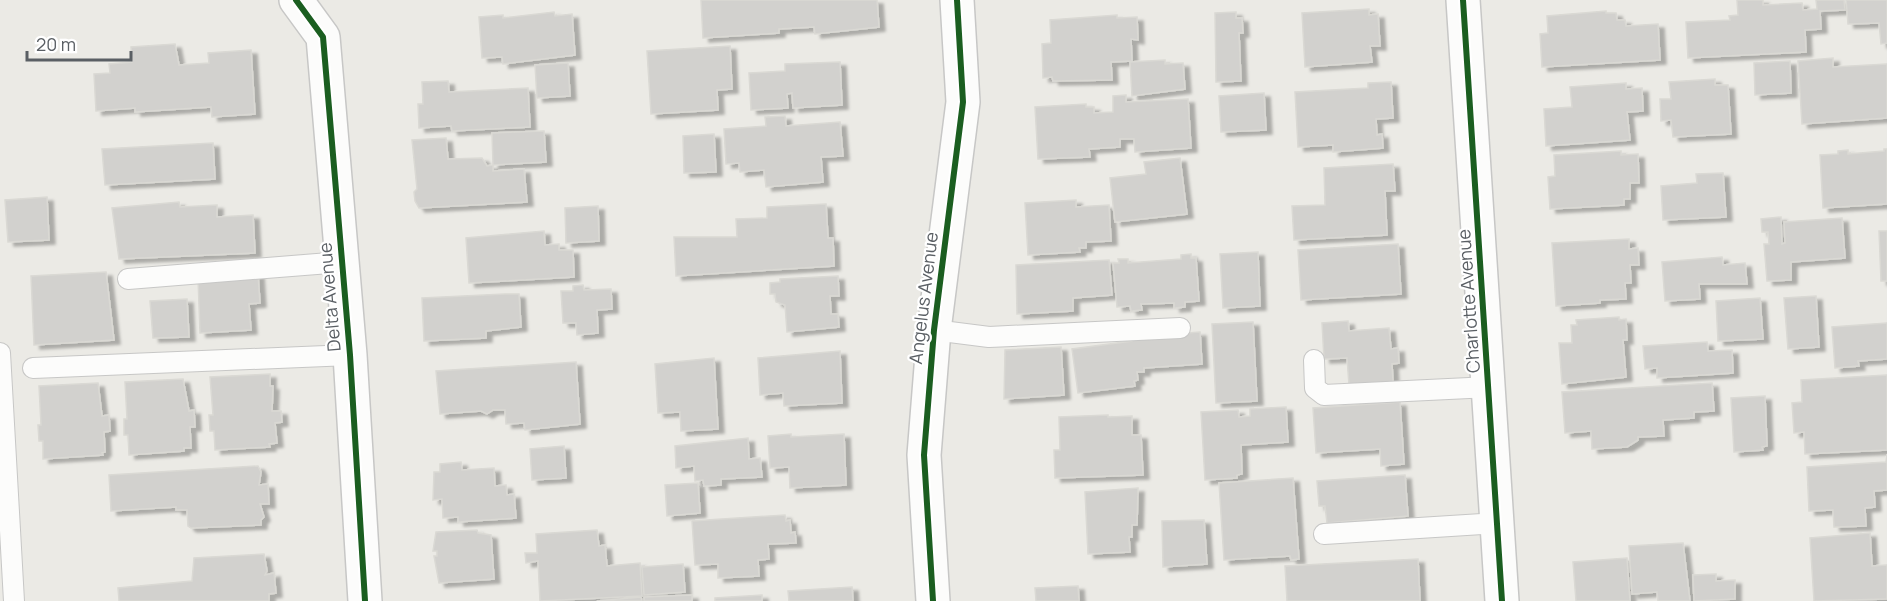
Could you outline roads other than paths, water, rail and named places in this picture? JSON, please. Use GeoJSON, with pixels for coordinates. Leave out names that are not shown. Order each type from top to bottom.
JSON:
{"type":"FeatureCollection","features":[{"type":"Feature","properties":{"kind":"street","name":"Delta Avenue"},"geometry":{"type":"LineString","coordinates":[[296,0],[323,37],[350,355],[364,601]]}},
{"type":"Feature","properties":{"kind":"street","name":"Angelus Avenue"},"geometry":{"type":"LineString","coordinates":[[933,601],[924,456],[934,330],[963,102],[957,0]]}},
{"type":"Feature","properties":{"kind":"street","name":"Charlotte Avenue"},"geometry":{"type":"LineString","coordinates":[[1463,0],[1490,387],[1502,601]]}},
{"type":"Feature","properties":{"kind":"lane"},"geometry":{"type":"LineString","coordinates":[[128,279],[342,262]]}},
{"type":"Feature","properties":{"kind":"lane"},"geometry":{"type":"LineString","coordinates":[[934,330],[989,337],[1180,328]]}},
{"type":"Feature","properties":{"kind":"lane"},"geometry":{"type":"LineString","coordinates":[[0,353],[14,601]]}},
{"type":"Feature","properties":{"kind":"lane"},"geometry":{"type":"LineString","coordinates":[[33,368],[350,355]]}},
{"type":"Feature","properties":{"kind":"lane"},"geometry":{"type":"LineString","coordinates":[[1314,360],[1316,388],[1324,395],[1490,387]]}},
{"type":"Feature","properties":{"kind":"lane"},"geometry":{"type":"LineString","coordinates":[[1324,534],[1498,523]]}}]}
